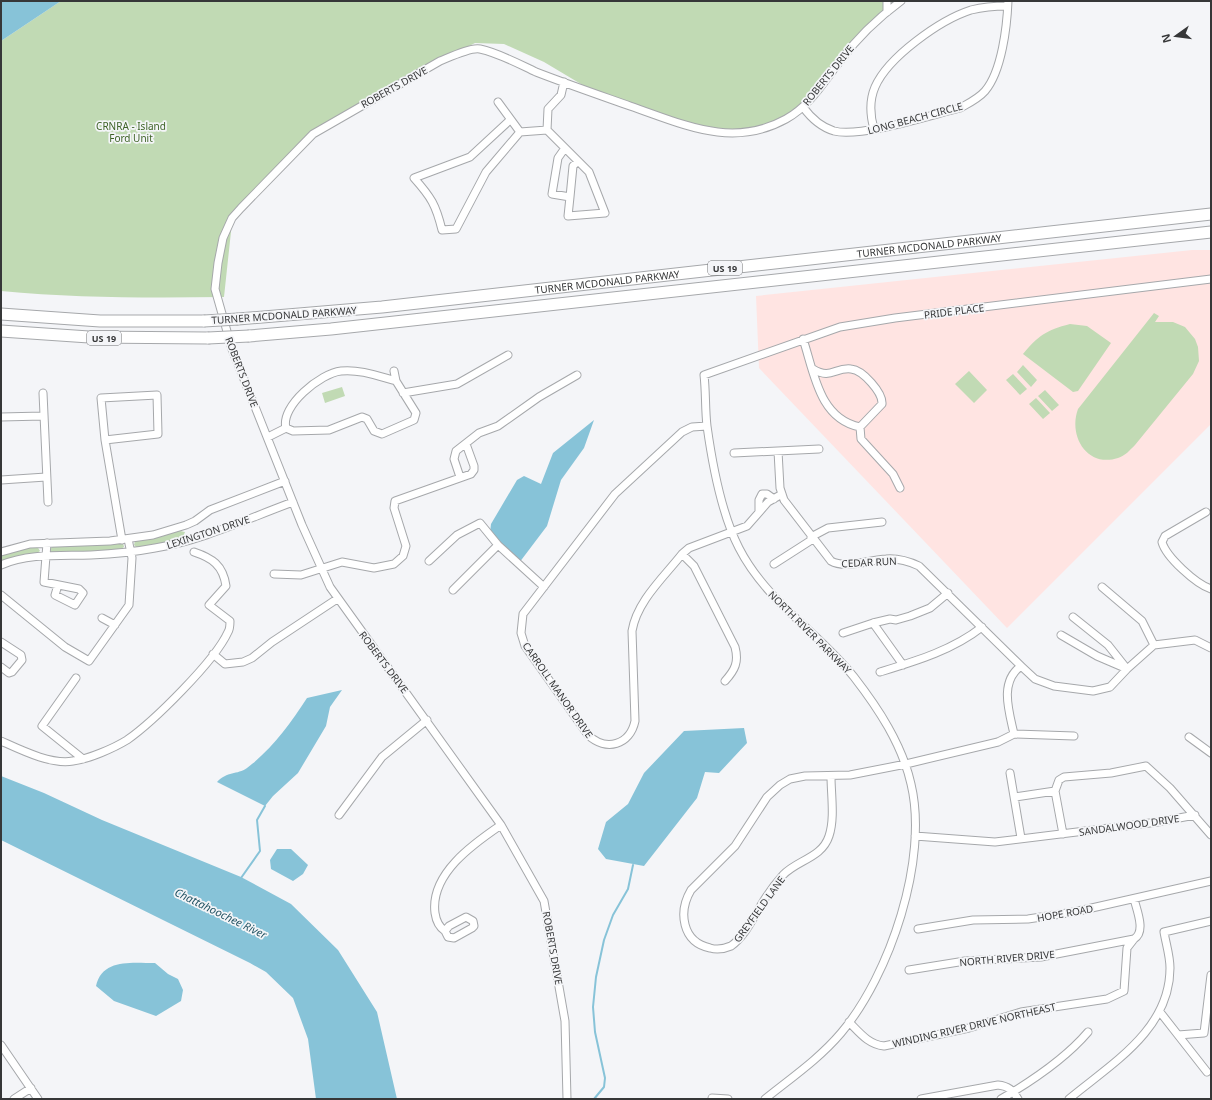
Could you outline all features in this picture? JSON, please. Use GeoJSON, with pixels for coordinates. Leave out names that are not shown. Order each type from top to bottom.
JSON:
{"type":"FeatureCollection","features":[{"type":"Feature","properties":{"kind":"highway","name":"TURNER MCDONALD PARKWAY"},"geometry":{"type":"LineString","coordinates":[[1,314],[100,321],[204,321],[238,319],[382,307],[1211,214]]}},
{"type":"Feature","properties":{"kind":"highway","name":"TURNER MCDONALD PARKWAY"},"geometry":{"type":"LineString","coordinates":[[1,331],[89,337],[208,338],[249,336],[346,327],[1211,232]]}},
{"type":"Feature","properties":{"kind":"street"},"geometry":{"type":"LineString","coordinates":[[887,1],[887,12]]}},
{"type":"Feature","properties":{"kind":"street","name":"ROBERTS DRIVE"},"geometry":{"type":"LineString","coordinates":[[567,1099],[565,1021],[548,915],[538,888],[501,825],[427,720],[337,598],[321,569],[232,349],[215,289],[223,238],[232,218],[313,134],[440,61],[461,53],[479,48],[564,82],[691,128],[706,132],[747,132],[769,127],[787,119],[803,107],[817,92],[856,41],[901,1]]}},
{"type":"Feature","properties":{"kind":"street"},"geometry":{"type":"LineString","coordinates":[[874,129],[870,108],[874,88],[883,73],[904,51],[931,30],[962,13],[984,7],[1008,4]]}},
{"type":"Feature","properties":{"kind":"street","name":"LONG BEACH CIRCLE"},"geometry":{"type":"LineString","coordinates":[[803,107],[816,122],[834,130],[852,133],[960,108],[981,95],[991,83],[997,70],[1004,38],[1008,4]]}},
{"type":"Feature","properties":{"kind":"street"},"geometry":{"type":"LineString","coordinates":[[564,82],[561,96],[548,109],[547,130],[565,148],[578,161],[589,172],[605,213],[568,216],[573,166],[578,161]]}},
{"type":"Feature","properties":{"kind":"street"},"geometry":{"type":"LineString","coordinates":[[498,102],[520,132]]}},
{"type":"Feature","properties":{"kind":"street"},"geometry":{"type":"LineString","coordinates":[[510,120],[470,157],[414,178],[430,195],[438,212],[442,230],[456,229],[486,172],[520,132],[547,130]]}},
{"type":"Feature","properties":{"kind":"street"},"geometry":{"type":"LineString","coordinates":[[565,148],[558,158],[552,194],[570,197]]}},
{"type":"Feature","properties":{"kind":"street","name":"PRIDE PLACE"},"geometry":{"type":"LineString","coordinates":[[704,375],[840,327],[895,318],[1211,278]]}},
{"type":"Feature","properties":{"kind":"street"},"geometry":{"type":"LineString","coordinates":[[803,339],[820,396],[843,422],[860,427]]}},
{"type":"Feature","properties":{"kind":"street"},"geometry":{"type":"LineString","coordinates":[[404,393],[457,384],[508,355]]}},
{"type":"Feature","properties":{"kind":"street"},"geometry":{"type":"LineString","coordinates":[[813,369],[824,374],[847,368],[854,369],[877,389],[882,397],[882,404],[860,427],[861,439],[893,474],[900,488]]}},
{"type":"Feature","properties":{"kind":"street"},"geometry":{"type":"LineString","coordinates":[[286,428],[286,422],[296,400],[320,379],[329,374],[341,371],[359,371],[396,381]]}},
{"type":"Feature","properties":{"kind":"street"},"geometry":{"type":"LineString","coordinates":[[268,436],[286,428],[293,431],[329,430],[362,417],[367,419],[374,431],[382,434],[414,420],[416,417],[396,381],[394,371]]}},
{"type":"Feature","properties":{"kind":"street","name":"NORTH RIVER PARKWAY"},"geometry":{"type":"LineString","coordinates":[[704,375],[707,426],[720,492],[732,532],[747,562],[767,590],[832,653],[853,676],[887,725],[906,764],[915,804],[915,836],[909,882],[897,928],[874,982],[849,1022],[824,1051],[765,1099]]}},
{"type":"Feature","properties":{"kind":"street"},"geometry":{"type":"LineString","coordinates":[[460,478],[454,456],[456,451],[479,433],[498,426],[539,397],[577,376]]}},
{"type":"Feature","properties":{"kind":"street"},"geometry":{"type":"LineString","coordinates":[[43,393],[48,502]]}},
{"type":"Feature","properties":{"kind":"street"},"geometry":{"type":"LineString","coordinates":[[1,595],[65,647],[89,661],[129,605],[132,551],[125,539],[105,440],[101,398],[157,395],[158,434],[105,440]]}},
{"type":"Feature","properties":{"kind":"street"},"geometry":{"type":"LineString","coordinates":[[1,417],[43,416]]}},
{"type":"Feature","properties":{"kind":"street","name":"CARROLL MANOR DRIVE"},"geometry":{"type":"LineString","coordinates":[[707,426],[692,427],[682,432],[615,494],[527,608],[521,621],[520,633],[524,646],[588,735],[602,744],[618,743],[630,734],[635,721],[632,631],[634,618],[640,606],[682,554],[697,544],[732,532]]}},
{"type":"Feature","properties":{"kind":"street"},"geometry":{"type":"LineString","coordinates":[[274,574],[301,575],[342,562],[374,568],[394,564],[403,556],[406,546],[394,508],[395,501],[471,474],[474,470],[466,444]]}},
{"type":"Feature","properties":{"kind":"street"},"geometry":{"type":"LineString","coordinates":[[734,453],[819,449]]}},
{"type":"Feature","properties":{"kind":"street","name":"CEDAR RUN"},"geometry":{"type":"LineString","coordinates":[[778,452],[782,494],[784,500],[826,556],[835,563],[849,564],[886,559],[908,561],[919,566],[1036,679],[1054,686],[1093,691],[1110,687],[1127,669],[1154,645]]}},
{"type":"Feature","properties":{"kind":"street"},"geometry":{"type":"LineString","coordinates":[[1,480],[46,477]]}},
{"type":"Feature","properties":{"kind":"street","name":"LEXINGTON DRIVE"},"geometry":{"type":"LineString","coordinates":[[1,552],[30,544],[47,542],[125,539],[153,535],[183,526],[195,521],[210,510],[285,481]]}},
{"type":"Feature","properties":{"kind":"street"},"geometry":{"type":"LineString","coordinates":[[732,532],[747,526],[759,511],[759,500],[762,494],[767,494],[774,499],[782,494]]}},
{"type":"Feature","properties":{"kind":"street","name":"LEXINGTON DRIVE"},"geometry":{"type":"LineString","coordinates":[[1,566],[20,559],[46,556],[104,554],[132,551],[177,543],[293,502]]}},
{"type":"Feature","properties":{"kind":"street"},"geometry":{"type":"LineString","coordinates":[[1206,512],[1165,536],[1162,542],[1168,554],[1200,584],[1211,589]]}},
{"type":"Feature","properties":{"kind":"street"},"geometry":{"type":"LineString","coordinates":[[774,564],[828,528],[882,522]]}},
{"type":"Feature","properties":{"kind":"street"},"geometry":{"type":"LineString","coordinates":[[429,561],[457,535],[480,523],[498,545],[544,587]]}},
{"type":"Feature","properties":{"kind":"street"},"geometry":{"type":"LineString","coordinates":[[47,542],[44,582],[58,585]]}},
{"type":"Feature","properties":{"kind":"street"},"geometry":{"type":"LineString","coordinates":[[453,590],[498,545]]}},
{"type":"Feature","properties":{"kind":"street"},"geometry":{"type":"LineString","coordinates":[[1,741],[33,755],[66,762],[83,759],[125,741],[143,728],[206,664],[229,632],[230,620],[209,605],[226,586],[226,580],[218,565],[210,558],[194,552]]}},
{"type":"Feature","properties":{"kind":"street"},"geometry":{"type":"LineString","coordinates":[[682,554],[694,566],[736,647],[738,657],[736,666],[725,681]]}},
{"type":"Feature","properties":{"kind":"street"},"geometry":{"type":"LineString","coordinates":[[1102,587],[1142,621],[1154,645],[1195,640],[1211,648]]}},
{"type":"Feature","properties":{"kind":"street"},"geometry":{"type":"LineString","coordinates":[[843,633],[890,619],[896,620],[910,616],[930,608],[948,593]]}},
{"type":"Feature","properties":{"kind":"street"},"geometry":{"type":"LineString","coordinates":[[213,654],[225,664],[247,661],[272,642],[337,598]]}},
{"type":"Feature","properties":{"kind":"street"},"geometry":{"type":"LineString","coordinates":[[1073,617],[1108,644],[1127,669]]}},
{"type":"Feature","properties":{"kind":"street"},"geometry":{"type":"LineString","coordinates":[[102,618],[115,625]]}},
{"type":"Feature","properties":{"kind":"street"},"geometry":{"type":"LineString","coordinates":[[873,624],[903,665]]}},
{"type":"Feature","properties":{"kind":"street"},"geometry":{"type":"LineString","coordinates":[[880,672],[903,665],[966,640],[982,627]]}},
{"type":"Feature","properties":{"kind":"street"},"geometry":{"type":"LineString","coordinates":[[1061,635],[1097,656],[1127,669]]}},
{"type":"Feature","properties":{"kind":"street"},"geometry":{"type":"LineString","coordinates":[[1,642],[21,655],[22,660],[12,672],[9,673],[1,667]]}},
{"type":"Feature","properties":{"kind":"street"},"geometry":{"type":"LineString","coordinates":[[1021,666],[1017,669],[1010,682],[1007,694],[1014,734],[1074,736]]}},
{"type":"Feature","properties":{"kind":"street"},"geometry":{"type":"LineString","coordinates":[[76,678],[42,726],[83,759]]}},
{"type":"Feature","properties":{"kind":"street"},"geometry":{"type":"LineString","coordinates":[[339,815],[382,757],[427,720]]}},
{"type":"Feature","properties":{"kind":"street","name":"GREYFIELD LANE"},"geometry":{"type":"LineString","coordinates":[[831,776],[832,820],[829,836],[819,851],[782,876],[760,906],[749,925],[731,945],[714,949],[698,943],[691,938],[684,924],[683,915],[687,898],[691,890],[735,846],[767,797],[780,785],[790,779],[805,776],[850,775],[906,764],[998,742],[1014,734]]}},
{"type":"Feature","properties":{"kind":"street"},"geometry":{"type":"LineString","coordinates":[[1189,737],[1211,753]]}},
{"type":"Feature","properties":{"kind":"street","name":"SANDALWOOD DRIVE"},"geometry":{"type":"LineString","coordinates":[[1056,791],[1057,782],[1064,777],[1112,773],[1146,766],[1170,788],[1211,835]]}},
{"type":"Feature","properties":{"kind":"street"},"geometry":{"type":"LineString","coordinates":[[1010,773],[1021,838]]}},
{"type":"Feature","properties":{"kind":"street"},"geometry":{"type":"LineString","coordinates":[[1015,797],[1056,791],[1063,834]]}},
{"type":"Feature","properties":{"kind":"street","name":"SANDALWOOD DRIVE"},"geometry":{"type":"LineString","coordinates":[[915,836],[995,842],[1158,822],[1194,815]]}},
{"type":"Feature","properties":{"kind":"street"},"geometry":{"type":"LineString","coordinates":[[445,931],[439,925],[434,908],[436,896],[444,877],[453,863],[464,851],[501,825]]}},
{"type":"Feature","properties":{"kind":"street","name":"HOPE ROAD"},"geometry":{"type":"LineString","coordinates":[[918,929],[973,920],[1028,919],[1074,912],[1211,881]]}},
{"type":"Feature","properties":{"kind":"street"},"geometry":{"type":"LineString","coordinates":[[1134,899],[1140,931],[1138,936],[1134,939]]}},
{"type":"Feature","properties":{"kind":"street"},"geometry":{"type":"LineString","coordinates":[[1068,1099],[1136,1043],[1146,1033],[1160,1012],[1167,990],[1170,973],[1169,956],[1164,932],[1211,921]]}},
{"type":"Feature","properties":{"kind":"street","name":"WINDING RIVER DRIVE NORTHEAST"},"geometry":{"type":"LineString","coordinates":[[849,1022],[867,1040],[875,1045],[884,1046],[969,1028],[1021,1012],[1107,999],[1124,991],[1126,948],[1134,939]]}},
{"type":"Feature","properties":{"kind":"street","name":"NORTH RIVER DRIVE"},"geometry":{"type":"LineString","coordinates":[[909,970],[965,961],[1040,956],[1134,939]]}},
{"type":"Feature","properties":{"kind":"street"},"geometry":{"type":"LineString","coordinates":[[1178,1035],[1204,1032],[1211,975]]}},
{"type":"Feature","properties":{"kind":"street"},"geometry":{"type":"LineString","coordinates":[[1160,1012],[1207,1072]]}},
{"type":"Feature","properties":{"kind":"street"},"geometry":{"type":"LineString","coordinates":[[1001,1099],[1014,1092],[1078,1044],[1088,1032]]}},
{"type":"Feature","properties":{"kind":"street"},"geometry":{"type":"LineString","coordinates":[[1,1045],[38,1099]]}},
{"type":"Feature","properties":{"kind":"street"},"geometry":{"type":"LineString","coordinates":[[921,1099],[998,1085],[1006,1086],[1014,1092],[1018,1099]]}},
{"type":"Feature","properties":{"kind":"street"},"geometry":{"type":"LineString","coordinates":[[14,1099],[31,1088]]}},
{"type":"Feature","properties":{"kind":"street"},"geometry":{"type":"LineString","coordinates":[[712,1098],[728,1099]]}},
{"type":"Feature","properties":{"kind":"shaded area"},"geometry":{"type":"Polygon","coordinates":[[[1192,250],[1211,250],[1211,424],[1007,628],[759,368],[756,296],[1192,250]]]}},
{"type":"Feature","properties":{"kind":"green space","name":"CRNRA - Island Ford Unit"},"geometry":{"type":"Polygon","coordinates":[[[61,1],[903,1],[876,21],[798,111],[758,129],[720,134],[601,96],[544,62],[504,44],[475,43],[443,59],[306,138],[233,213],[224,297],[112,297],[1,291],[1,41],[61,1]]]}},
{"type":"Feature","properties":{"kind":"green space"},"geometry":{"type":"Polygon","coordinates":[[[1154,313],[1159,316],[1155,322],[1173,322],[1185,327],[1195,339],[1198,347],[1199,361],[1193,374],[1129,451],[1118,458],[1107,460],[1097,458],[1089,454],[1078,439],[1076,419],[1078,409],[1154,313]]]}},
{"type":"Feature","properties":{"kind":"green space"},"geometry":{"type":"Polygon","coordinates":[[[1070,324],[1087,326],[1111,343],[1078,391],[1073,392],[1023,354],[1043,334],[1070,324]]]}},
{"type":"Feature","properties":{"kind":"green space"},"geometry":{"type":"Polygon","coordinates":[[[1023,365],[1037,380],[1031,387],[1017,372],[1023,365]]]}},
{"type":"Feature","properties":{"kind":"green space"},"geometry":{"type":"Polygon","coordinates":[[[969,371],[987,390],[974,403],[955,384],[969,371]]]}},
{"type":"Feature","properties":{"kind":"green space"},"geometry":{"type":"Polygon","coordinates":[[[1013,374],[1027,389],[1020,395],[1006,380],[1013,374]]]}},
{"type":"Feature","properties":{"kind":"green space"},"geometry":{"type":"Polygon","coordinates":[[[342,387],[345,396],[325,403],[322,393],[342,387]]]}},
{"type":"Feature","properties":{"kind":"green space"},"geometry":{"type":"Polygon","coordinates":[[[1045,390],[1059,405],[1052,411],[1038,396],[1045,390]]]}},
{"type":"Feature","properties":{"kind":"green space"},"geometry":{"type":"Polygon","coordinates":[[[1036,398],[1050,413],[1043,419],[1029,404],[1036,398]]]}},
{"type":"Feature","properties":{"kind":"green space"},"geometry":{"type":"Polygon","coordinates":[[[180,531],[185,532],[183,537],[164,543],[137,548],[134,545],[135,541],[180,531]]]}},
{"type":"Feature","properties":{"kind":"green space"},"geometry":{"type":"Polygon","coordinates":[[[123,543],[124,547],[119,550],[55,553],[51,552],[50,549],[53,546],[123,543]]]}},
{"type":"Feature","properties":{"kind":"green space"},"geometry":{"type":"Polygon","coordinates":[[[37,546],[40,551],[36,554],[1,563],[1,555],[37,546]]]}},
{"type":"Feature","properties":{"kind":"water"},"geometry":{"type":"Polygon","coordinates":[[[1,1],[61,1],[1,41],[1,1]]]}},
{"type":"Feature","properties":{"kind":"water"},"geometry":{"type":"Polygon","coordinates":[[[594,420],[584,448],[561,480],[547,526],[519,563],[490,533],[491,524],[517,480],[524,476],[541,484],[553,453],[594,420]]]}},
{"type":"Feature","properties":{"kind":"water"},"geometry":{"type":"Polygon","coordinates":[[[342,690],[330,707],[326,726],[298,773],[273,796],[265,806],[217,782],[224,776],[240,772],[247,768],[265,753],[287,727],[307,698],[342,690]]]}},
{"type":"Feature","properties":{"kind":"water"},"geometry":{"type":"Polygon","coordinates":[[[744,728],[747,743],[719,773],[705,772],[697,798],[644,866],[606,859],[598,849],[606,822],[628,804],[644,773],[684,731],[744,728]]]}},
{"type":"Feature","properties":{"kind":"water","name":"Chattahoochee River"},"geometry":{"type":"Polygon","coordinates":[[[1,776],[44,793],[102,820],[241,877],[291,904],[338,950],[377,1012],[397,1099],[316,1099],[308,1039],[293,998],[266,972],[250,963],[1,840],[1,776]]]}},
{"type":"Feature","properties":{"kind":"water"},"geometry":{"type":"Polygon","coordinates":[[[277,849],[291,849],[308,865],[303,874],[293,881],[271,869],[270,860],[277,849]]]}},
{"type":"Feature","properties":{"kind":"water"},"geometry":{"type":"Polygon","coordinates":[[[128,963],[155,963],[168,974],[178,979],[183,990],[181,1001],[156,1016],[114,1001],[96,986],[99,977],[112,966],[128,963]]]}},
{"type":"Feature","properties":{"kind":"waterway"},"geometry":{"type":"LineString","coordinates":[[241,878],[260,851],[257,820],[265,806]]}},
{"type":"Feature","properties":{"kind":"waterway"},"geometry":{"type":"LineString","coordinates":[[594,1099],[604,1087],[605,1078],[595,1032],[593,1007],[596,977],[604,940],[613,915],[628,889],[633,865]]}}]}
